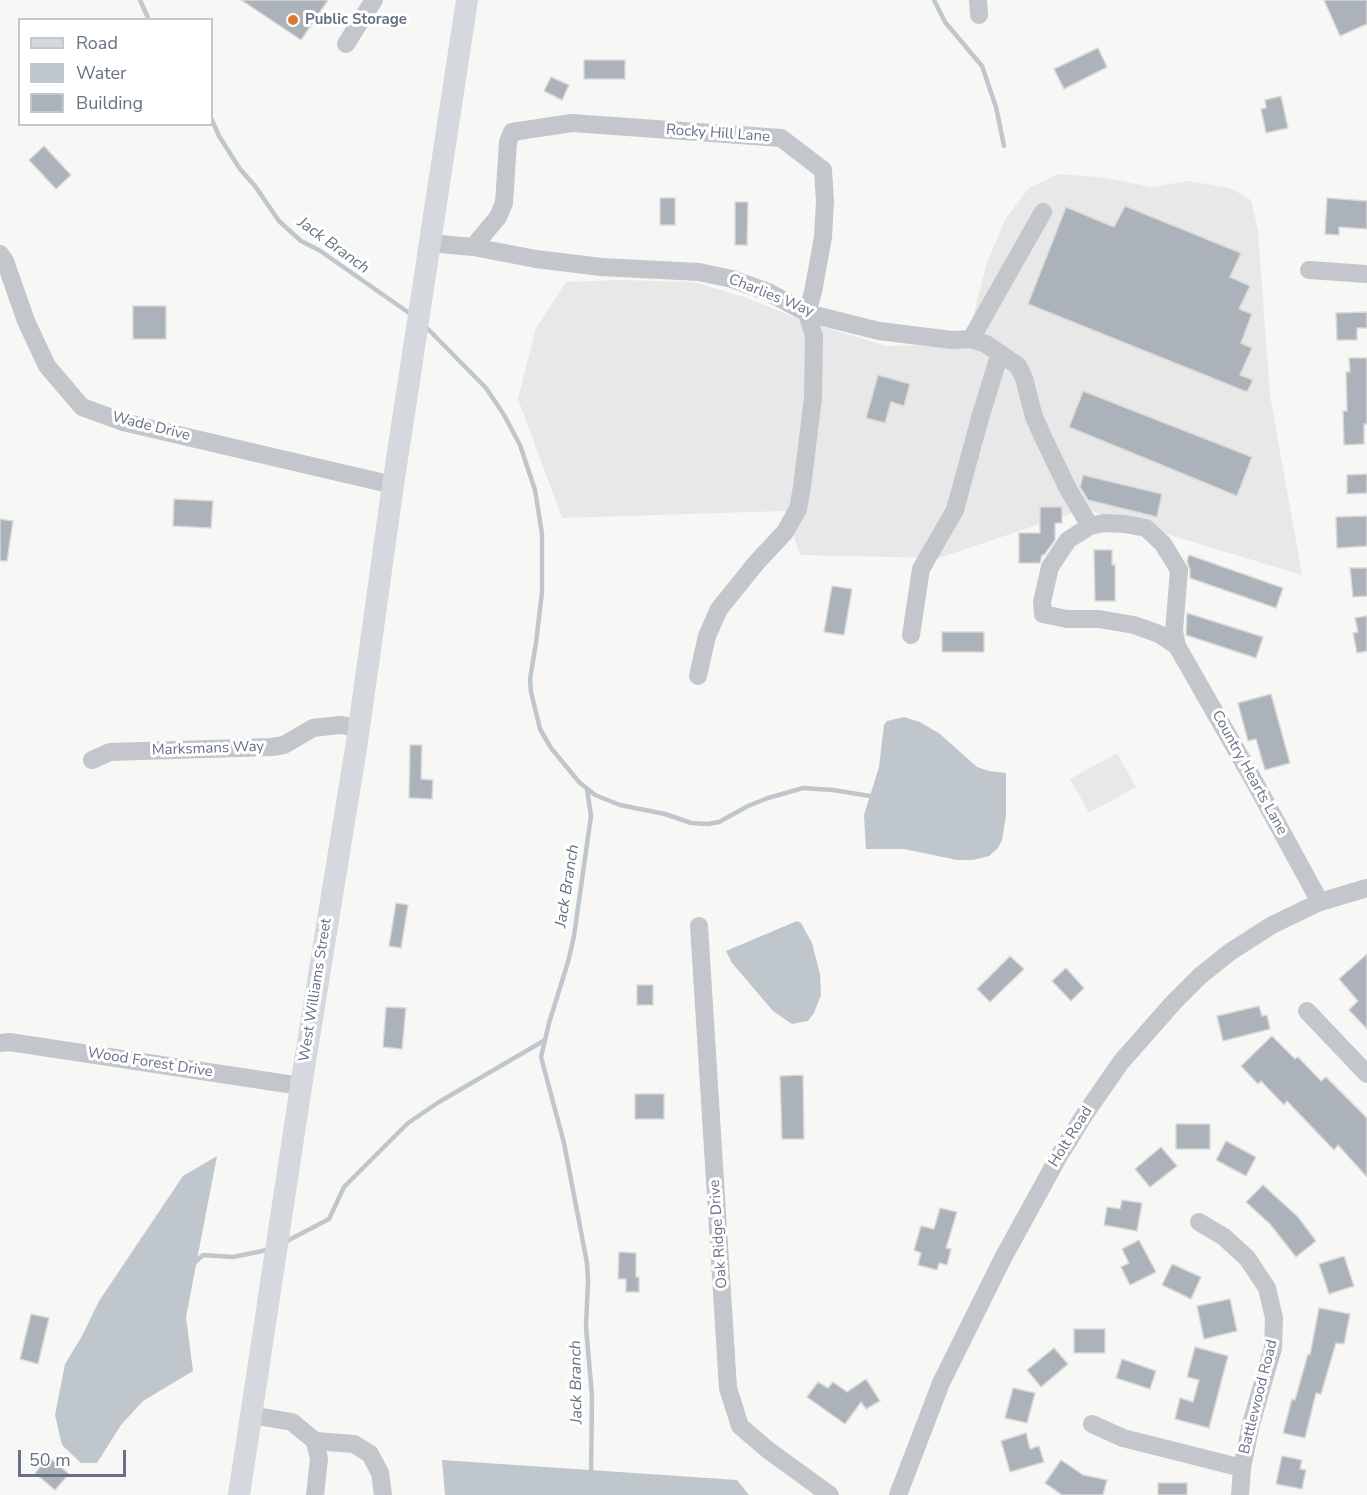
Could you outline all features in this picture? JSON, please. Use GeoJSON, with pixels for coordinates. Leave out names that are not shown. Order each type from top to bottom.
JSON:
{"type":"FeatureCollection","features":[{"type":"Feature","properties":{"kind":"main road","name":"West Williams Street"},"geometry":{"type":"LineString","coordinates":[[239,1495],[301,1086],[357,742],[357,727],[467,0]]}},
{"type":"Feature","properties":{"kind":"street"},"geometry":{"type":"LineString","coordinates":[[346,44],[374,0]]}},
{"type":"Feature","properties":{"kind":"street","name":"Rocky Hill Lane"},"geometry":{"type":"LineString","coordinates":[[473,247],[498,217],[504,202],[508,142],[513,132],[572,123],[781,138],[824,170],[823,237],[807,313],[814,336],[813,398],[798,509],[785,532],[719,609],[707,636],[698,676]]}},
{"type":"Feature","properties":{"kind":"street"},"geometry":{"type":"LineString","coordinates":[[971,339],[1042,212]]}},
{"type":"Feature","properties":{"kind":"street","name":"Charlies Way"},"geometry":{"type":"LineString","coordinates":[[430,243],[473,247],[536,259],[601,267],[710,274],[768,292],[807,313],[879,331],[952,340],[971,339],[1000,353],[1018,366],[1024,378],[1038,427],[1068,489],[1090,526]]}},
{"type":"Feature","properties":{"kind":"street","name":"Wade Drive"},"geometry":{"type":"LineString","coordinates":[[0,254],[5,261],[26,321],[47,366],[82,407],[123,422],[393,485]]}},
{"type":"Feature","properties":{"kind":"street"},"geometry":{"type":"LineString","coordinates":[[1309,270],[1367,274]]}},
{"type":"Feature","properties":{"kind":"street"},"geometry":{"type":"LineString","coordinates":[[911,635],[921,569],[955,510],[1000,353]]}},
{"type":"Feature","properties":{"kind":"street"},"geometry":{"type":"LineString","coordinates":[[1104,523],[1146,528],[1163,544],[1179,570],[1174,631],[1177,646],[1159,634],[1134,625],[1099,619],[1067,619],[1043,614],[1042,602],[1050,567],[1068,540],[1090,526],[1104,523]]}},
{"type":"Feature","properties":{"kind":"street","name":"Country Hearts Lane"},"geometry":{"type":"LineString","coordinates":[[1177,646],[1254,780],[1320,902]]}},
{"type":"Feature","properties":{"kind":"street","name":"Marksmans Way"},"geometry":{"type":"LineString","coordinates":[[92,760],[110,752],[272,747],[284,745],[313,728],[339,725],[357,727]]}},
{"type":"Feature","properties":{"kind":"street","name":"Holt Road"},"geometry":{"type":"LineString","coordinates":[[898,1495],[941,1383],[998,1268],[1059,1156],[1121,1062],[1200,976],[1251,938],[1272,925],[1320,902],[1367,888]]}},
{"type":"Feature","properties":{"kind":"street","name":"Oak Ridge Drive"},"geometry":{"type":"LineString","coordinates":[[699,926],[728,1388],[740,1426],[768,1450],[831,1495]]}},
{"type":"Feature","properties":{"kind":"street"},"geometry":{"type":"LineString","coordinates":[[1307,1011],[1367,1074]]}},
{"type":"Feature","properties":{"kind":"street","name":"Wood Forest Drive"},"geometry":{"type":"LineString","coordinates":[[0,1043],[9,1042],[301,1086]]}},
{"type":"Feature","properties":{"kind":"street","name":"Battlewood Road"},"geometry":{"type":"LineString","coordinates":[[1198,1222],[1224,1237],[1247,1258],[1267,1288],[1272,1304],[1275,1334],[1273,1348],[1251,1424],[1242,1468],[1240,1495]]}},
{"type":"Feature","properties":{"kind":"street"},"geometry":{"type":"LineString","coordinates":[[251,1415],[292,1422],[315,1441],[354,1444],[370,1454],[380,1473],[383,1495]]}},
{"type":"Feature","properties":{"kind":"street"},"geometry":{"type":"LineString","coordinates":[[1092,1424],[1123,1438],[1242,1468]]}},
{"type":"Feature","properties":{"kind":"street"},"geometry":{"type":"LineString","coordinates":[[315,1441],[319,1459],[315,1495]]}},
{"type":"Feature","properties":{"kind":"shaded area"},"geometry":{"type":"Polygon","coordinates":[[[1058,174],[1099,177],[1152,187],[1188,181],[1230,188],[1251,200],[1258,230],[1270,395],[1302,575],[1084,509],[939,558],[800,555],[785,511],[562,518],[518,399],[536,328],[566,282],[618,280],[694,282],[747,298],[801,320],[886,346],[966,344],[987,262],[1006,218],[1029,188],[1058,174]]]}},
{"type":"Feature","properties":{"kind":"shaded area"},"geometry":{"type":"Polygon","coordinates":[[[1117,753],[1136,787],[1089,813],[1070,779],[1117,753]]]}},
{"type":"Feature","properties":{"kind":"water"},"geometry":{"type":"Polygon","coordinates":[[[904,717],[920,722],[940,734],[977,767],[1006,773],[1006,816],[1002,840],[998,848],[989,856],[973,860],[957,860],[904,849],[866,849],[864,815],[879,767],[884,725],[887,721],[904,717]]]}},
{"type":"Feature","properties":{"kind":"water"},"geometry":{"type":"Polygon","coordinates":[[[797,921],[801,923],[812,943],[820,974],[821,995],[808,1021],[792,1024],[773,1011],[732,963],[726,951],[797,921]]]}},
{"type":"Feature","properties":{"kind":"water"},"geometry":{"type":"Polygon","coordinates":[[[217,1156],[186,1317],[193,1371],[143,1401],[121,1425],[97,1463],[81,1463],[62,1445],[55,1415],[65,1364],[99,1301],[183,1176],[217,1156]]]}},
{"type":"Feature","properties":{"kind":"water"},"geometry":{"type":"Polygon","coordinates":[[[442,1460],[737,1480],[749,1495],[445,1495],[442,1460]]]}},
{"type":"Feature","properties":{"kind":"building","name":"Public Storage"},"geometry":{"type":"Polygon","coordinates":[[[241,0],[328,0],[301,40],[241,0]]]}},
{"type":"Feature","properties":{"kind":"building"},"geometry":{"type":"Polygon","coordinates":[[[1324,0],[1367,0],[1367,24],[1340,36],[1324,0]]]}},
{"type":"Feature","properties":{"kind":"building"},"geometry":{"type":"Polygon","coordinates":[[[1098,48],[1107,67],[1064,89],[1054,69],[1098,48]]]}},
{"type":"Feature","properties":{"kind":"building"},"geometry":{"type":"Polygon","coordinates":[[[584,60],[625,60],[625,79],[584,79],[584,60]]]}},
{"type":"Feature","properties":{"kind":"building"},"geometry":{"type":"Polygon","coordinates":[[[551,77],[569,85],[562,100],[544,91],[551,77]]]}},
{"type":"Feature","properties":{"kind":"building"},"geometry":{"type":"Polygon","coordinates":[[[1281,96],[1288,128],[1266,133],[1261,109],[1266,108],[1265,100],[1281,96]]]}},
{"type":"Feature","properties":{"kind":"building"},"geometry":{"type":"Polygon","coordinates":[[[44,146],[71,175],[56,189],[29,160],[44,146]]]}},
{"type":"Feature","properties":{"kind":"building"},"geometry":{"type":"Polygon","coordinates":[[[660,198],[675,198],[675,225],[660,225],[660,198]]]}},
{"type":"Feature","properties":{"kind":"building"},"geometry":{"type":"Polygon","coordinates":[[[1327,198],[1367,201],[1367,229],[1339,227],[1339,235],[1325,234],[1327,198]]]}},
{"type":"Feature","properties":{"kind":"building"},"geometry":{"type":"Polygon","coordinates":[[[735,202],[748,202],[747,245],[735,245],[735,202]]]}},
{"type":"Feature","properties":{"kind":"building"},"geometry":{"type":"Polygon","coordinates":[[[1125,206],[1241,253],[1230,277],[1250,286],[1239,309],[1252,314],[1241,343],[1252,348],[1240,375],[1253,380],[1247,392],[1028,304],[1066,207],[1114,227],[1125,206]]]}},
{"type":"Feature","properties":{"kind":"building"},"geometry":{"type":"Polygon","coordinates":[[[133,306],[166,306],[166,339],[133,339],[133,306]]]}},
{"type":"Feature","properties":{"kind":"building"},"geometry":{"type":"Polygon","coordinates":[[[1367,312],[1367,328],[1357,328],[1357,340],[1337,340],[1336,313],[1367,312]]]}},
{"type":"Feature","properties":{"kind":"building"},"geometry":{"type":"Polygon","coordinates":[[[1349,358],[1367,358],[1367,424],[1364,424],[1364,444],[1344,445],[1343,411],[1347,411],[1346,372],[1350,372],[1349,358]]]}},
{"type":"Feature","properties":{"kind":"building"},"geometry":{"type":"Polygon","coordinates":[[[878,375],[910,384],[904,406],[891,402],[885,423],[866,418],[878,375]]]}},
{"type":"Feature","properties":{"kind":"building"},"geometry":{"type":"Polygon","coordinates":[[[1083,391],[1252,457],[1237,496],[1069,427],[1083,391]]]}},
{"type":"Feature","properties":{"kind":"building"},"geometry":{"type":"Polygon","coordinates":[[[1367,474],[1367,493],[1347,494],[1347,475],[1367,474]]]}},
{"type":"Feature","properties":{"kind":"building"},"geometry":{"type":"Polygon","coordinates":[[[1083,475],[1162,494],[1157,517],[1088,500],[1080,487],[1083,475]]]}},
{"type":"Feature","properties":{"kind":"building"},"geometry":{"type":"Polygon","coordinates":[[[174,499],[213,501],[211,528],[173,526],[174,499]]]}},
{"type":"Feature","properties":{"kind":"building"},"geometry":{"type":"Polygon","coordinates":[[[1040,507],[1062,507],[1062,523],[1055,523],[1055,540],[1042,555],[1040,563],[1019,563],[1019,533],[1040,533],[1040,507]]]}},
{"type":"Feature","properties":{"kind":"building"},"geometry":{"type":"Polygon","coordinates":[[[1367,516],[1367,546],[1337,548],[1336,517],[1367,516]]]}},
{"type":"Feature","properties":{"kind":"building"},"geometry":{"type":"Polygon","coordinates":[[[0,519],[13,521],[7,561],[0,561],[0,519]]]}},
{"type":"Feature","properties":{"kind":"building"},"geometry":{"type":"Polygon","coordinates":[[[1094,550],[1112,550],[1112,565],[1115,565],[1115,601],[1095,601],[1094,550]]]}},
{"type":"Feature","properties":{"kind":"building"},"geometry":{"type":"Polygon","coordinates":[[[1189,555],[1283,588],[1276,608],[1190,578],[1187,561],[1189,555]]]}},
{"type":"Feature","properties":{"kind":"building"},"geometry":{"type":"Polygon","coordinates":[[[1350,568],[1367,568],[1367,596],[1353,597],[1350,568]]]}},
{"type":"Feature","properties":{"kind":"building"},"geometry":{"type":"Polygon","coordinates":[[[832,586],[852,589],[844,635],[824,632],[832,586]]]}},
{"type":"Feature","properties":{"kind":"building"},"geometry":{"type":"Polygon","coordinates":[[[1187,613],[1263,637],[1256,658],[1186,635],[1187,613]]]}},
{"type":"Feature","properties":{"kind":"building"},"geometry":{"type":"Polygon","coordinates":[[[1367,616],[1367,651],[1357,653],[1353,633],[1358,632],[1355,618],[1367,616]]]}},
{"type":"Feature","properties":{"kind":"building"},"geometry":{"type":"Polygon","coordinates":[[[942,632],[984,632],[984,652],[942,652],[942,632]]]}},
{"type":"Feature","properties":{"kind":"building"},"geometry":{"type":"Polygon","coordinates":[[[1271,694],[1290,763],[1265,770],[1256,739],[1248,741],[1238,703],[1271,694]]]}},
{"type":"Feature","properties":{"kind":"building"},"geometry":{"type":"Polygon","coordinates":[[[410,745],[422,745],[421,779],[433,780],[432,799],[409,798],[410,745]]]}},
{"type":"Feature","properties":{"kind":"building"},"geometry":{"type":"Polygon","coordinates":[[[396,903],[408,905],[401,948],[389,946],[396,903]]]}},
{"type":"Feature","properties":{"kind":"building"},"geometry":{"type":"Polygon","coordinates":[[[1367,954],[1367,1029],[1349,1010],[1358,1001],[1339,979],[1367,954]]]}},
{"type":"Feature","properties":{"kind":"building"},"geometry":{"type":"Polygon","coordinates":[[[1010,956],[1024,969],[990,1002],[977,989],[1010,956]]]}},
{"type":"Feature","properties":{"kind":"building"},"geometry":{"type":"Polygon","coordinates":[[[1066,968],[1084,988],[1071,1001],[1052,981],[1066,968]]]}},
{"type":"Feature","properties":{"kind":"building"},"geometry":{"type":"Polygon","coordinates":[[[637,985],[653,985],[653,1005],[637,1005],[637,985]]]}},
{"type":"Feature","properties":{"kind":"building"},"geometry":{"type":"Polygon","coordinates":[[[1259,1006],[1262,1016],[1267,1015],[1270,1029],[1223,1041],[1217,1016],[1259,1006]]]}},
{"type":"Feature","properties":{"kind":"building"},"geometry":{"type":"Polygon","coordinates":[[[386,1007],[406,1008],[402,1049],[383,1047],[386,1007]]]}},
{"type":"Feature","properties":{"kind":"building"},"geometry":{"type":"Polygon","coordinates":[[[1272,1036],[1295,1059],[1298,1057],[1321,1081],[1326,1077],[1367,1118],[1367,1177],[1338,1145],[1334,1150],[1287,1101],[1284,1105],[1261,1081],[1258,1084],[1241,1066],[1272,1036]]]}},
{"type":"Feature","properties":{"kind":"building"},"geometry":{"type":"Polygon","coordinates":[[[803,1075],[804,1139],[782,1139],[780,1076],[803,1075]]]}},
{"type":"Feature","properties":{"kind":"building"},"geometry":{"type":"Polygon","coordinates":[[[635,1094],[664,1094],[664,1119],[635,1119],[635,1094]]]}},
{"type":"Feature","properties":{"kind":"building"},"geometry":{"type":"Polygon","coordinates":[[[1176,1124],[1210,1124],[1210,1149],[1176,1149],[1176,1124]]]}},
{"type":"Feature","properties":{"kind":"building"},"geometry":{"type":"Polygon","coordinates":[[[1226,1141],[1256,1157],[1246,1176],[1216,1160],[1226,1141]]]}},
{"type":"Feature","properties":{"kind":"building"},"geometry":{"type":"Polygon","coordinates":[[[1161,1147],[1177,1166],[1150,1187],[1135,1169],[1161,1147]]]}},
{"type":"Feature","properties":{"kind":"building"},"geometry":{"type":"Polygon","coordinates":[[[1263,1185],[1298,1217],[1316,1241],[1296,1257],[1270,1224],[1246,1202],[1263,1185]]]}},
{"type":"Feature","properties":{"kind":"building"},"geometry":{"type":"Polygon","coordinates":[[[1122,1200],[1142,1203],[1137,1231],[1104,1225],[1107,1207],[1120,1209],[1122,1200]]]}},
{"type":"Feature","properties":{"kind":"building"},"geometry":{"type":"Polygon","coordinates":[[[940,1208],[957,1212],[946,1248],[951,1249],[947,1265],[939,1263],[937,1270],[918,1265],[921,1253],[914,1250],[921,1226],[934,1229],[940,1208]]]}},
{"type":"Feature","properties":{"kind":"building"},"geometry":{"type":"Polygon","coordinates":[[[1139,1240],[1156,1272],[1130,1285],[1121,1267],[1129,1263],[1122,1249],[1139,1240]]]}},
{"type":"Feature","properties":{"kind":"building"},"geometry":{"type":"Polygon","coordinates":[[[619,1252],[636,1253],[636,1277],[639,1277],[639,1292],[626,1292],[626,1279],[618,1279],[619,1252]]]}},
{"type":"Feature","properties":{"kind":"building"},"geometry":{"type":"Polygon","coordinates":[[[1344,1256],[1354,1286],[1329,1294],[1319,1264],[1344,1256]]]}},
{"type":"Feature","properties":{"kind":"building"},"geometry":{"type":"Polygon","coordinates":[[[1172,1264],[1201,1277],[1191,1299],[1162,1285],[1172,1264]]]}},
{"type":"Feature","properties":{"kind":"building"},"geometry":{"type":"Polygon","coordinates":[[[1230,1299],[1237,1331],[1204,1339],[1197,1306],[1230,1299]]]}},
{"type":"Feature","properties":{"kind":"building"},"geometry":{"type":"Polygon","coordinates":[[[1319,1308],[1350,1314],[1344,1344],[1336,1343],[1321,1394],[1316,1393],[1305,1438],[1283,1433],[1292,1399],[1295,1400],[1308,1354],[1310,1355],[1319,1308]]]}},
{"type":"Feature","properties":{"kind":"building"},"geometry":{"type":"Polygon","coordinates":[[[31,1314],[49,1318],[38,1364],[20,1359],[31,1314]]]}},
{"type":"Feature","properties":{"kind":"building"},"geometry":{"type":"Polygon","coordinates":[[[1074,1329],[1105,1329],[1105,1353],[1074,1353],[1074,1329]]]}},
{"type":"Feature","properties":{"kind":"building"},"geometry":{"type":"Polygon","coordinates":[[[1195,1347],[1228,1356],[1209,1428],[1175,1419],[1180,1398],[1193,1402],[1199,1380],[1187,1377],[1195,1347]]]}},
{"type":"Feature","properties":{"kind":"building"},"geometry":{"type":"Polygon","coordinates":[[[1054,1348],[1068,1364],[1041,1387],[1027,1370],[1054,1348]]]}},
{"type":"Feature","properties":{"kind":"building"},"geometry":{"type":"Polygon","coordinates":[[[1122,1359],[1156,1371],[1150,1389],[1116,1378],[1122,1359]]]}},
{"type":"Feature","properties":{"kind":"building"},"geometry":{"type":"Polygon","coordinates":[[[866,1379],[880,1401],[866,1409],[861,1402],[845,1424],[807,1397],[818,1382],[828,1388],[833,1382],[847,1392],[866,1379]]]}},
{"type":"Feature","properties":{"kind":"building"},"geometry":{"type":"Polygon","coordinates":[[[1013,1388],[1035,1393],[1027,1423],[1005,1418],[1013,1388]]]}},
{"type":"Feature","properties":{"kind":"building"},"geometry":{"type":"Polygon","coordinates":[[[1026,1433],[1030,1449],[1039,1446],[1044,1462],[1010,1472],[1001,1441],[1026,1433]]]}},
{"type":"Feature","properties":{"kind":"building"},"geometry":{"type":"Polygon","coordinates":[[[1282,1456],[1302,1460],[1300,1469],[1306,1470],[1302,1489],[1276,1484],[1282,1456]]]}},
{"type":"Feature","properties":{"kind":"building"},"geometry":{"type":"Polygon","coordinates":[[[49,1457],[69,1474],[55,1490],[35,1473],[49,1457]]]}},
{"type":"Feature","properties":{"kind":"building"},"geometry":{"type":"Polygon","coordinates":[[[1061,1460],[1083,1475],[1107,1480],[1103,1495],[1062,1495],[1045,1483],[1061,1460]]]}},
{"type":"Feature","properties":{"kind":"building"},"geometry":{"type":"Polygon","coordinates":[[[1158,1483],[1187,1483],[1187,1495],[1158,1495],[1158,1483]]]}},
{"type":"Feature","properties":{"kind":"waterway","name":"Jack Branch"},"geometry":{"type":"LineString","coordinates":[[140,0],[148,18]]}},
{"type":"Feature","properties":{"kind":"waterway"},"geometry":{"type":"LineString","coordinates":[[934,0],[945,22],[982,66],[996,107],[1004,146]]}},
{"type":"Feature","properties":{"kind":"waterway","name":"Jack Branch"},"geometry":{"type":"LineString","coordinates":[[213,122],[240,169],[255,186],[279,221],[301,241],[319,250],[412,315]]}},
{"type":"Feature","properties":{"kind":"waterway","name":"Jack Branch"},"geometry":{"type":"LineString","coordinates":[[425,326],[486,388],[520,445],[535,490],[542,534],[542,592],[530,679],[531,692],[540,729],[551,748],[579,782],[595,795],[620,805],[665,814],[691,823],[708,824],[719,822],[768,798],[803,788],[876,797]]}},
{"type":"Feature","properties":{"kind":"waterway","name":"Jack Branch"},"geometry":{"type":"LineString","coordinates":[[587,789],[591,816],[574,936],[541,1057],[564,1143],[587,1263],[586,1327],[592,1396],[591,1476]]}},
{"type":"Feature","properties":{"kind":"waterway"},"geometry":{"type":"LineString","coordinates":[[285,1242],[329,1219],[344,1187],[408,1123],[439,1102],[545,1040]]}},
{"type":"Feature","properties":{"kind":"waterway"},"geometry":{"type":"LineString","coordinates":[[193,1264],[203,1255],[233,1257],[267,1250]]}},
{"type":"Feature","properties":{"kind":"place","name":"Public Storage"},"geometry":{"type":"Point","coordinates":[293,20]}}]}
